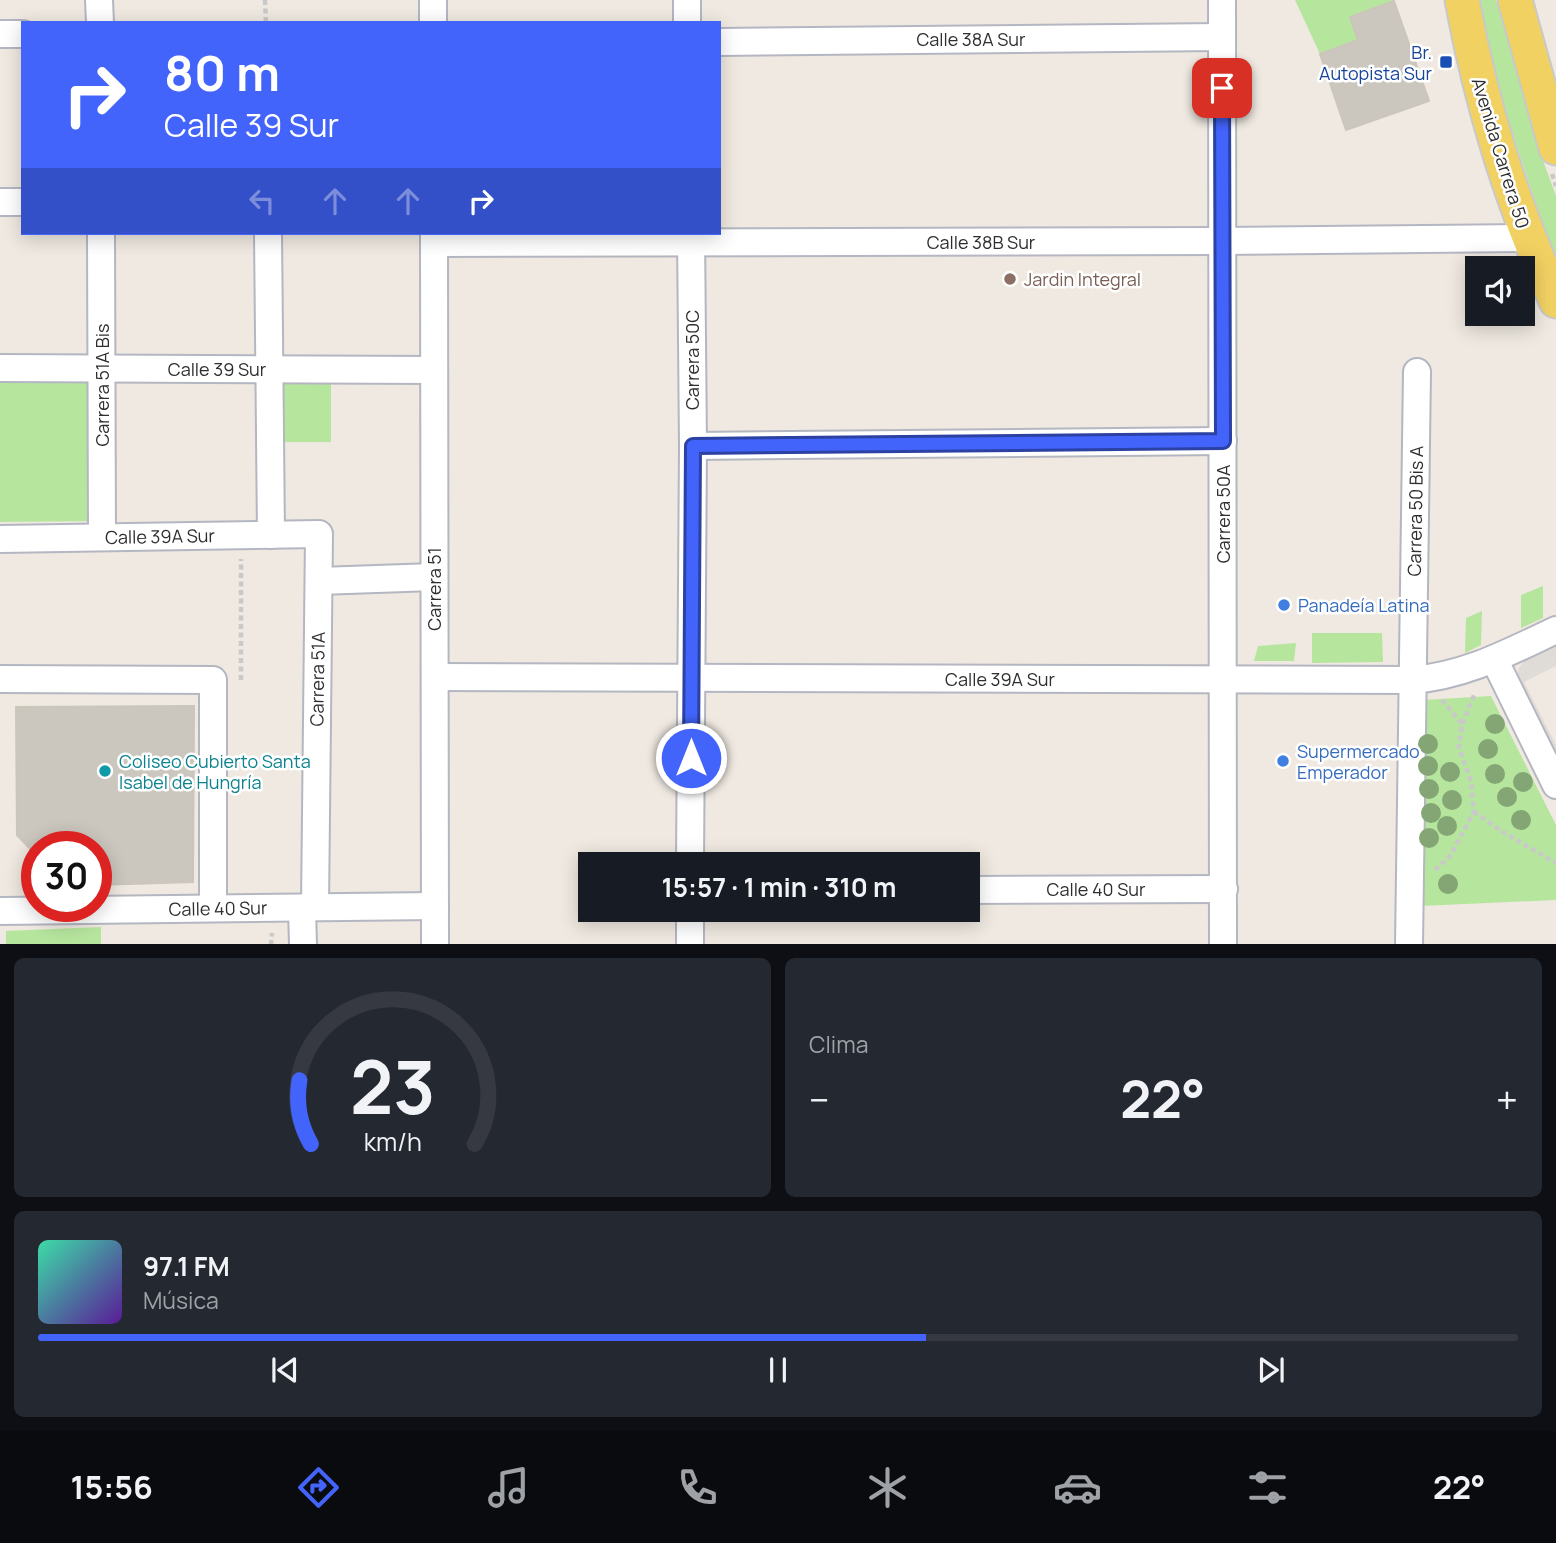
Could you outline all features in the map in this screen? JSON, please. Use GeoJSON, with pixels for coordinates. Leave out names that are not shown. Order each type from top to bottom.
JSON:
{"type":"FeatureCollection","features":[{"type":"Feature","properties":{"kind":"main road","name":"Avenida Carrera 50"},"geometry":{"type":"LineString","coordinates":[[1462,0],[1490,126],[1528,238],[1556,301]]}},
{"type":"Feature","properties":{"kind":"main road"},"geometry":{"type":"LineString","coordinates":[[1515,0],[1556,148]]}},
{"type":"Feature","properties":{"kind":"street"},"geometry":{"type":"LineString","coordinates":[[100,0],[100,21]]}},
{"type":"Feature","properties":{"kind":"street"},"geometry":{"type":"LineString","coordinates":[[433,0],[433,21]]}},
{"type":"Feature","properties":{"kind":"street"},"geometry":{"type":"LineString","coordinates":[[687,0],[687,21]]}},
{"type":"Feature","properties":{"kind":"street","name":"Carrera 50A"},"geometry":{"type":"LineString","coordinates":[[1222,0],[1223,944]]}},
{"type":"Feature","properties":{"kind":"street"},"geometry":{"type":"LineString","coordinates":[[0,34],[21,34]]}},
{"type":"Feature","properties":{"kind":"street","name":"Calle 38A Sur"},"geometry":{"type":"LineString","coordinates":[[721,42],[1222,37]]}},
{"type":"Feature","properties":{"kind":"street"},"geometry":{"type":"LineString","coordinates":[[0,202],[21,202]]}},
{"type":"Feature","properties":{"kind":"street","name":"Carrera 51A Bis"},"geometry":{"type":"LineString","coordinates":[[101,235],[103,537]]}},
{"type":"Feature","properties":{"kind":"street"},"geometry":{"type":"LineString","coordinates":[[268,235],[271,535]]}},
{"type":"Feature","properties":{"kind":"street","name":"Calle 38B Sur"},"geometry":{"type":"LineString","coordinates":[[434,238],[692,237],[1222,242],[1528,238]]}},
{"type":"Feature","properties":{"kind":"street","name":"Carrera 50C"},"geometry":{"type":"LineString","coordinates":[[690,852],[692,237]]}},
{"type":"Feature","properties":{"kind":"street","name":"Carrera 51"},"geometry":{"type":"LineString","coordinates":[[434,238],[435,944]]}},
{"type":"Feature","properties":{"kind":"street","name":"Calle 39 Sur"},"geometry":{"type":"LineString","coordinates":[[0,368],[434,370]]}},
{"type":"Feature","properties":{"kind":"street","name":"Carrera 50 Bis A"},"geometry":{"type":"LineString","coordinates":[[1409,944],[1417,372]]}},
{"type":"Feature","properties":{"kind":"street"},"geometry":{"type":"LineString","coordinates":[[693,446],[1223,441]]}},
{"type":"Feature","properties":{"kind":"street","name":"Calle 39A Sur"},"geometry":{"type":"LineString","coordinates":[[0,539],[319,534]]}},
{"type":"Feature","properties":{"kind":"street","name":"Carrera 51A"},"geometry":{"type":"LineString","coordinates":[[303,944],[309,907],[319,534]]}},
{"type":"Feature","properties":{"kind":"street"},"geometry":{"type":"LineString","coordinates":[[319,581],[434,577]]}},
{"type":"Feature","properties":{"kind":"street","name":"Calle 39A Sur"},"geometry":{"type":"LineString","coordinates":[[435,677],[1412,680],[1455,674],[1556,630]]}},
{"type":"Feature","properties":{"kind":"street"},"geometry":{"type":"LineString","coordinates":[[1494,659],[1556,785]]}},
{"type":"Feature","properties":{"kind":"street"},"geometry":{"type":"LineString","coordinates":[[0,679],[213,680],[213,908]]}},
{"type":"Feature","properties":{"kind":"street","name":"Calle 40 Sur"},"geometry":{"type":"LineString","coordinates":[[980,890],[1224,889]]}},
{"type":"Feature","properties":{"kind":"street","name":"Calle 40 Sur"},"geometry":{"type":"LineString","coordinates":[[0,911],[435,906]]}},
{"type":"Feature","properties":{"kind":"street"},"geometry":{"type":"LineString","coordinates":[[690,922],[690,944]]}},
{"type":"Feature","properties":{"kind":"path"},"geometry":{"type":"LineString","coordinates":[[265,0],[266,21]]}},
{"type":"Feature","properties":{"kind":"path"},"geometry":{"type":"LineString","coordinates":[[1410,890],[1450,856],[1474,812],[1471,780],[1459,748],[1462,724],[1480,681],[1494,659]]}},
{"type":"Feature","properties":{"kind":"path"},"geometry":{"type":"LineString","coordinates":[[1474,812],[1556,863]]}},
{"type":"Feature","properties":{"kind":"green space"},"geometry":{"type":"Polygon","coordinates":[[[1295,0],[1394,1],[1350,17],[1358,40],[1320,54],[1295,0]]]}},
{"type":"Feature","properties":{"kind":"green space"},"geometry":{"type":"Polygon","coordinates":[[[1477,0],[1496,0],[1537,144],[1556,196],[1556,260],[1512,131],[1477,0]]]}},
{"type":"Feature","properties":{"kind":"green space"},"geometry":{"type":"Polygon","coordinates":[[[0,368],[102,368],[102,521],[0,522],[0,368]]]}},
{"type":"Feature","properties":{"kind":"green space"},"geometry":{"type":"Polygon","coordinates":[[[278,382],[331,383],[331,442],[278,442],[278,382]]]}},
{"type":"Feature","properties":{"kind":"green space"},"geometry":{"type":"Polygon","coordinates":[[[1543,586],[1543,618],[1521,628],[1521,595],[1543,586]]]}},
{"type":"Feature","properties":{"kind":"green space"},"geometry":{"type":"Polygon","coordinates":[[[1482,611],[1481,645],[1465,653],[1466,618],[1482,611]]]}},
{"type":"Feature","properties":{"kind":"green space"},"geometry":{"type":"Polygon","coordinates":[[[1312,633],[1382,633],[1383,662],[1312,663],[1312,633]]]}},
{"type":"Feature","properties":{"kind":"green space"},"geometry":{"type":"Polygon","coordinates":[[[1296,643],[1294,661],[1254,661],[1258,646],[1296,643]]]}},
{"type":"Feature","properties":{"kind":"green space"},"geometry":{"type":"Polygon","coordinates":[[[1491,696],[1556,825],[1556,900],[1420,906],[1423,700],[1491,696]]]}},
{"type":"Feature","properties":{"kind":"green space"},"geometry":{"type":"Polygon","coordinates":[[[101,927],[101,944],[6,944],[6,931],[101,927]]]}},
{"type":"Feature","properties":{"kind":"shaded area"},"geometry":{"type":"Polygon","coordinates":[[[1556,640],[1556,666],[1524,682],[1556,745],[1556,764],[1517,677],[1519,668],[1531,652],[1556,640]]]}},
{"type":"Feature","properties":{"kind":"building"},"geometry":{"type":"Polygon","coordinates":[[[1394,1],[1429,101],[1346,130],[1320,54],[1358,40],[1350,17],[1394,1]]]}},
{"type":"Feature","properties":{"kind":"building","name":"Coliseo Cubierto Santa Isabel de Hungría"},"geometry":{"type":"Polygon","coordinates":[[[194,706],[193,882],[112,885],[112,831],[21,831],[21,839],[17,835],[16,707],[194,706]]]}},
{"type":"Feature","properties":{"kind":"place","name":"Br. Autopista Sur"},"geometry":{"type":"Point","coordinates":[1446,62]}},
{"type":"Feature","properties":{"kind":"place","name":"Jardin Integral"},"geometry":{"type":"Point","coordinates":[1010,279]}},
{"type":"Feature","properties":{"kind":"place","name":"Panadeía Latina"},"geometry":{"type":"Point","coordinates":[1284,605]}},
{"type":"Feature","properties":{"kind":"place","name":"Supermercado Emperador"},"geometry":{"type":"Point","coordinates":[1283,761]}},
{"type":"Feature","properties":{"kind":"place","name":"Coliseo Cubierto Santa Isabel de Hungría"},"geometry":{"type":"Point","coordinates":[105,771]}},
{"type":"Feature","properties":{"kind":"route"},"geometry":{"type":"LineString","coordinates":[[691,758],[693,446],[1223,441],[1222,88]]}}]}
